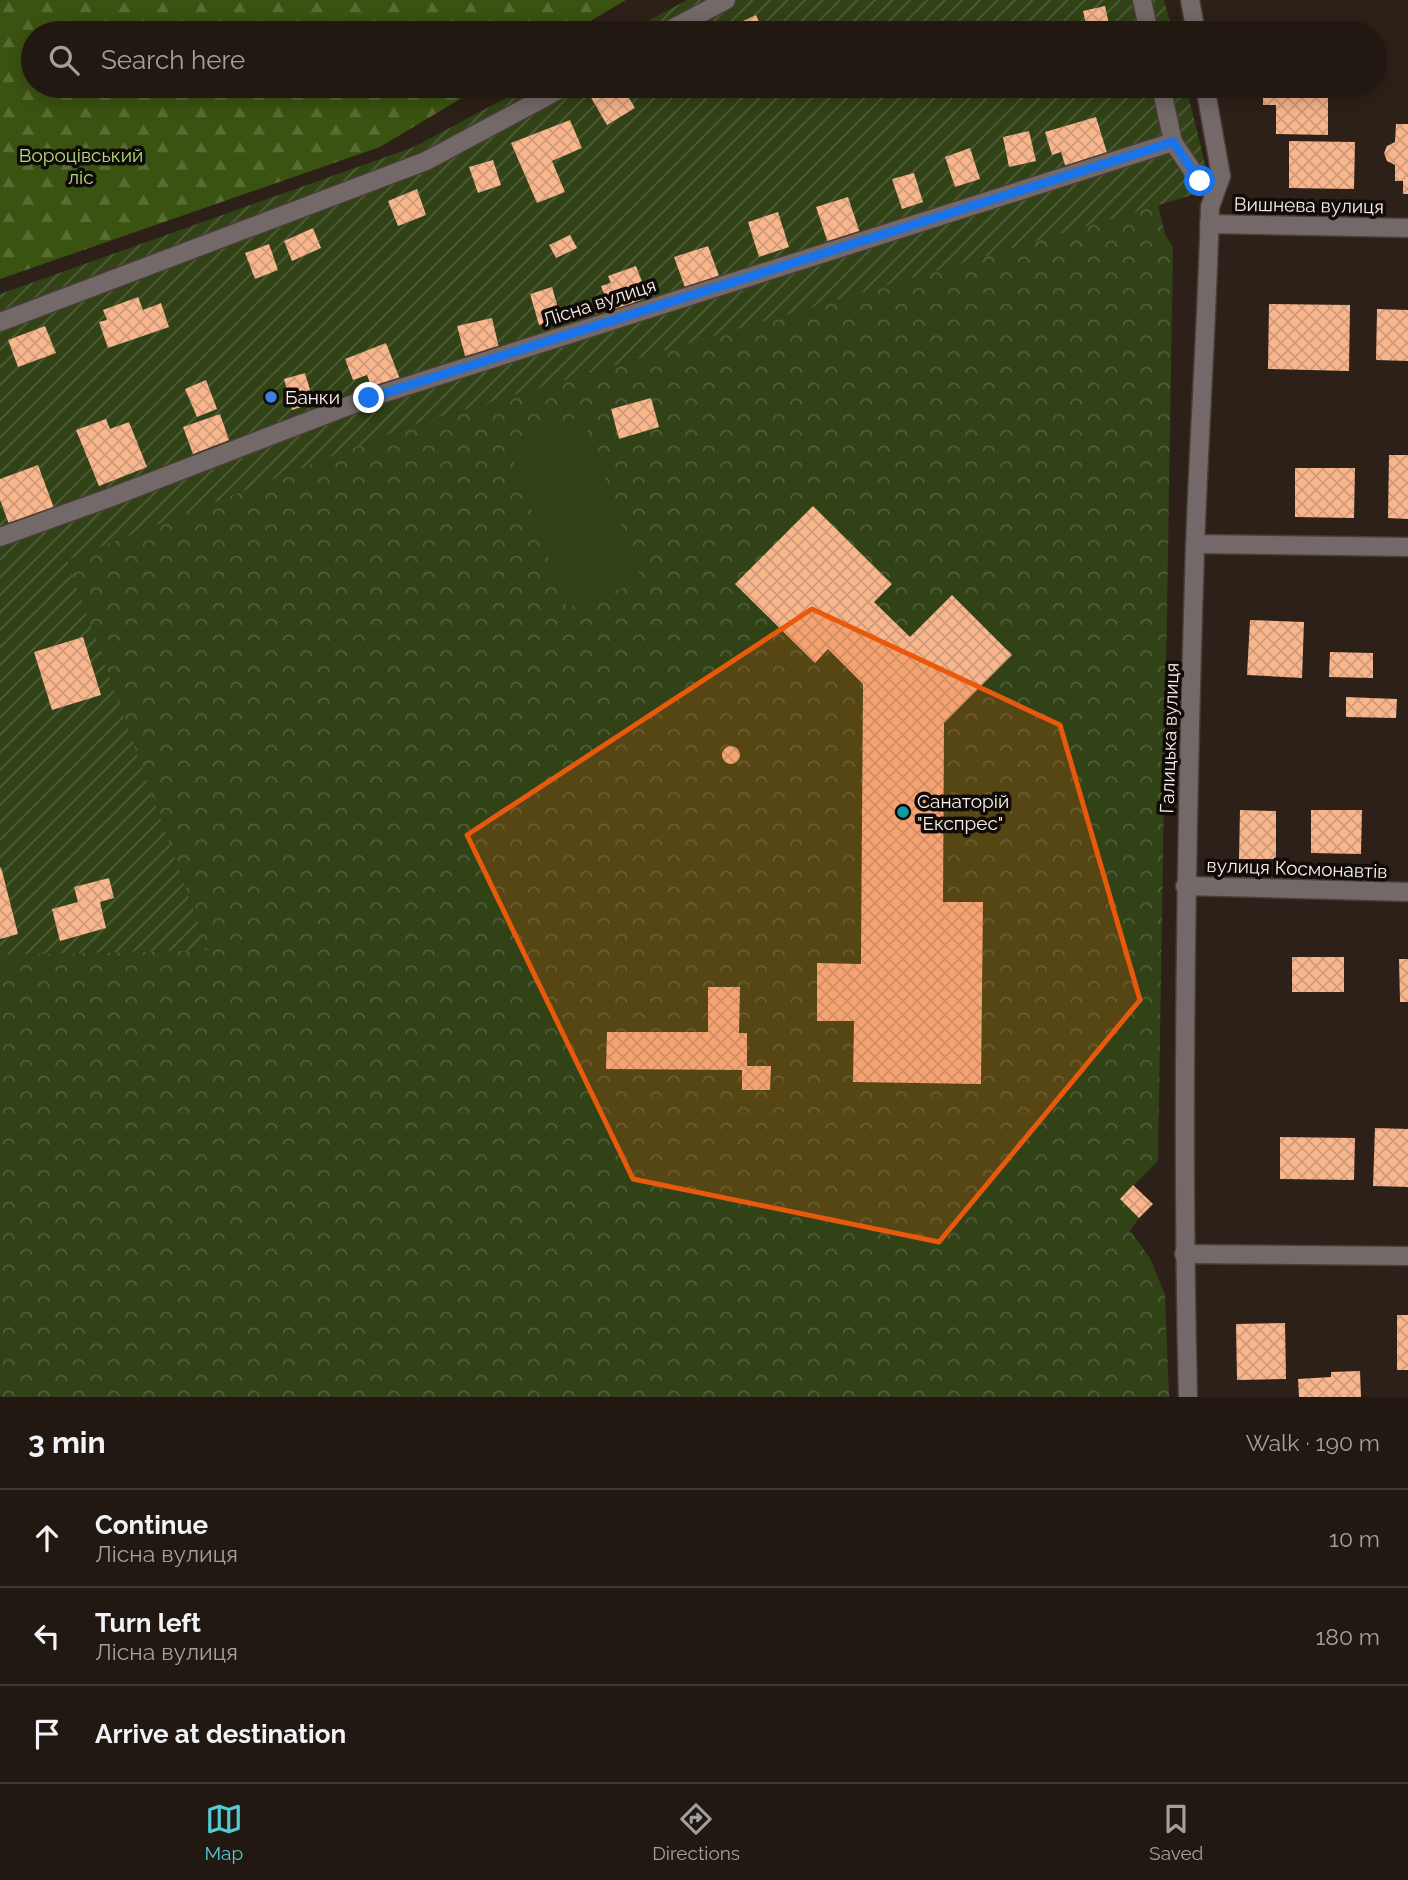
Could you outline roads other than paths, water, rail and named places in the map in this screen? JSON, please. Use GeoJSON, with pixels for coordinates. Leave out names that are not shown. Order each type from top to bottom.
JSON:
{"type":"FeatureCollection","features":[{"type":"Feature","properties":{"kind":"street"},"geometry":{"type":"LineString","coordinates":[[687,21],[726,0]]}},
{"type":"Feature","properties":{"kind":"street"},"geometry":{"type":"LineString","coordinates":[[1142,0],[1146,21]]}},
{"type":"Feature","properties":{"kind":"street"},"geometry":{"type":"LineString","coordinates":[[1190,0],[1194,21]]}},
{"type":"Feature","properties":{"kind":"street"},"geometry":{"type":"LineString","coordinates":[[0,321],[426,161],[544,98]]}},
{"type":"Feature","properties":{"kind":"street"},"geometry":{"type":"LineString","coordinates":[[1164,98],[1173,142],[1200,181],[1221,176],[1207,98]]}},
{"type":"Feature","properties":{"kind":"street","name":"Лісна вулиця"},"geometry":{"type":"LineString","coordinates":[[0,537],[369,398],[1173,142]]}},
{"type":"Feature","properties":{"kind":"street","name":"Галицька вулиця"},"geometry":{"type":"LineString","coordinates":[[1188,1397],[1184,1254],[1185,886],[1195,544],[1209,224],[1210,207],[1221,176]]}},
{"type":"Feature","properties":{"kind":"street","name":"Вишнева вулиця"},"geometry":{"type":"LineString","coordinates":[[1209,224],[1408,228]]}},
{"type":"Feature","properties":{"kind":"street"},"geometry":{"type":"LineString","coordinates":[[1195,544],[1408,547]]}},
{"type":"Feature","properties":{"kind":"street","name":"вулиця Космонавтів"},"geometry":{"type":"LineString","coordinates":[[1185,886],[1408,892]]}},
{"type":"Feature","properties":{"kind":"street"},"geometry":{"type":"LineString","coordinates":[[1184,1254],[1408,1256]]}},
{"type":"Feature","properties":{"kind":"place","name":"Банки"},"geometry":{"type":"Point","coordinates":[271,397]}},
{"type":"Feature","properties":{"kind":"place","name":"Санаторій \"Експрес\""},"geometry":{"type":"Point","coordinates":[903,812]}},
{"type":"Feature","properties":{"kind":"park label","name":"Вороцівський ліс"},"geometry":{"type":"Point","coordinates":[81,166]}}]}
